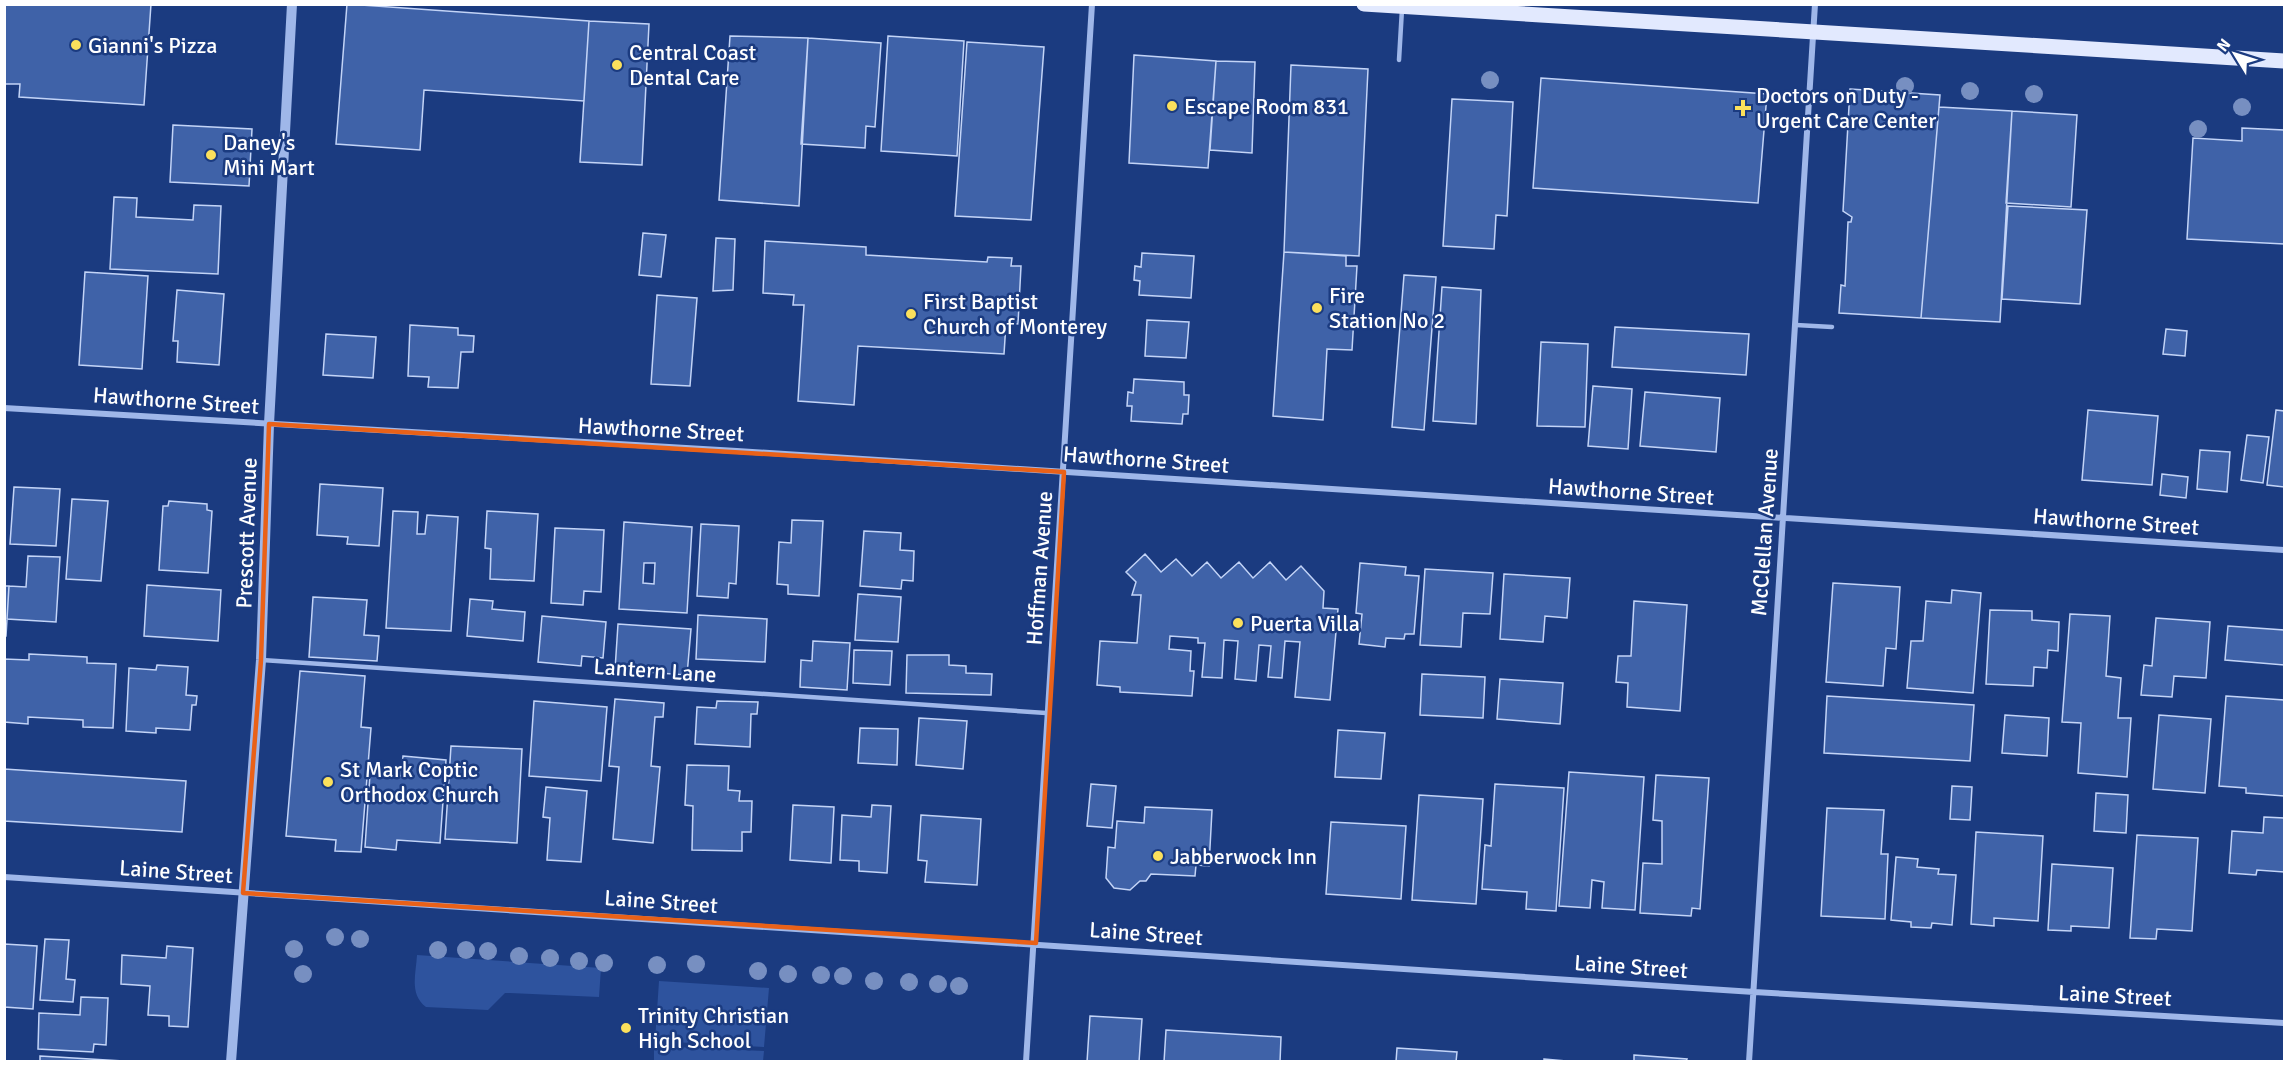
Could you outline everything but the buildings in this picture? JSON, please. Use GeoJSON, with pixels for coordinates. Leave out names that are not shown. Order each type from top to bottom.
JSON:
{"type":"FeatureCollection","features":[{"type":"Feature","properties":{"kind":"main road"},"geometry":{"type":"LineString","coordinates":[[1364,4],[2284,61]]}},
{"type":"Feature","properties":{"kind":"street","name":"Prescott Avenue"},"geometry":{"type":"LineString","coordinates":[[231,1062],[261,660],[269,424],[292,4]]}},
{"type":"Feature","properties":{"kind":"street","name":"Hoffman Avenue"},"geometry":{"type":"LineString","coordinates":[[1026,1062],[1036,943],[1046,713],[1064,472],[1092,4]]}},
{"type":"Feature","properties":{"kind":"street","name":"McClellan Avenue"},"geometry":{"type":"LineString","coordinates":[[1749,1062],[1815,4]]}},
{"type":"Feature","properties":{"kind":"street","name":"Hawthorne Street"},"geometry":{"type":"LineString","coordinates":[[4,408],[1064,472],[2284,550]]}},
{"type":"Feature","properties":{"kind":"street","name":"Laine Street"},"geometry":{"type":"LineString","coordinates":[[4,877],[1036,943],[1754,992],[2284,1023]]}},
{"type":"Feature","properties":{"kind":"lane"},"geometry":{"type":"LineString","coordinates":[[1399,60],[1402,7]]}},
{"type":"Feature","properties":{"kind":"lane"},"geometry":{"type":"LineString","coordinates":[[1796,325],[1832,327]]}},
{"type":"Feature","properties":{"kind":"lane","name":"Lantern Lane"},"geometry":{"type":"LineString","coordinates":[[261,660],[1046,713]]}},
{"type":"Feature","properties":{"kind":"highlighted area"},"geometry":{"type":"Polygon","coordinates":[[[269,424],[1064,472],[1036,943],[243,893],[261,660],[269,424]]]}},
{"type":"Feature","properties":{"kind":"shaded area"},"geometry":{"type":"Polygon","coordinates":[[[417,955],[601,968],[599,997],[505,993],[488,1010],[426,1007],[415,990],[417,955]]]}},
{"type":"Feature","properties":{"kind":"shaded area"},"geometry":{"type":"Polygon","coordinates":[[[659,981],[769,988],[764,1047],[655,1041],[659,981]]]}},
{"type":"Feature","properties":{"kind":"shaded area"},"geometry":{"type":"Polygon","coordinates":[[[654,1046],[764,1051],[763,1061],[654,1061],[654,1046]]]}},
{"type":"Feature","properties":{"kind":"place","name":"Gianni's Pizza"},"geometry":{"type":"Point","coordinates":[76,45]}},
{"type":"Feature","properties":{"kind":"place","name":"Central Coast Dental Care"},"geometry":{"type":"Point","coordinates":[617,65]}},
{"type":"Feature","properties":{"kind":"place","name":"Escape Room 831"},"geometry":{"type":"Point","coordinates":[1172,106]}},
{"type":"Feature","properties":{"kind":"place","name":"Doctors on Duty - Urgent Care Center"},"geometry":{"type":"Point","coordinates":[1743,108]}},
{"type":"Feature","properties":{"kind":"place","name":"Daney's Mini Mart"},"geometry":{"type":"Point","coordinates":[211,155]}},
{"type":"Feature","properties":{"kind":"place","name":"Fire Station No 2"},"geometry":{"type":"Point","coordinates":[1317,308]}},
{"type":"Feature","properties":{"kind":"place","name":"First Baptist Church of Monterey"},"geometry":{"type":"Point","coordinates":[911,314]}},
{"type":"Feature","properties":{"kind":"place","name":"Puerta Villa"},"geometry":{"type":"Point","coordinates":[1238,623]}},
{"type":"Feature","properties":{"kind":"place","name":"St Mark Coptic Orthodox Church"},"geometry":{"type":"Point","coordinates":[328,782]}},
{"type":"Feature","properties":{"kind":"place","name":"Jabberwock Inn"},"geometry":{"type":"Point","coordinates":[1158,856]}},
{"type":"Feature","properties":{"kind":"place","name":"Trinity Christian High School"},"geometry":{"type":"Point","coordinates":[626,1028]}}]}
